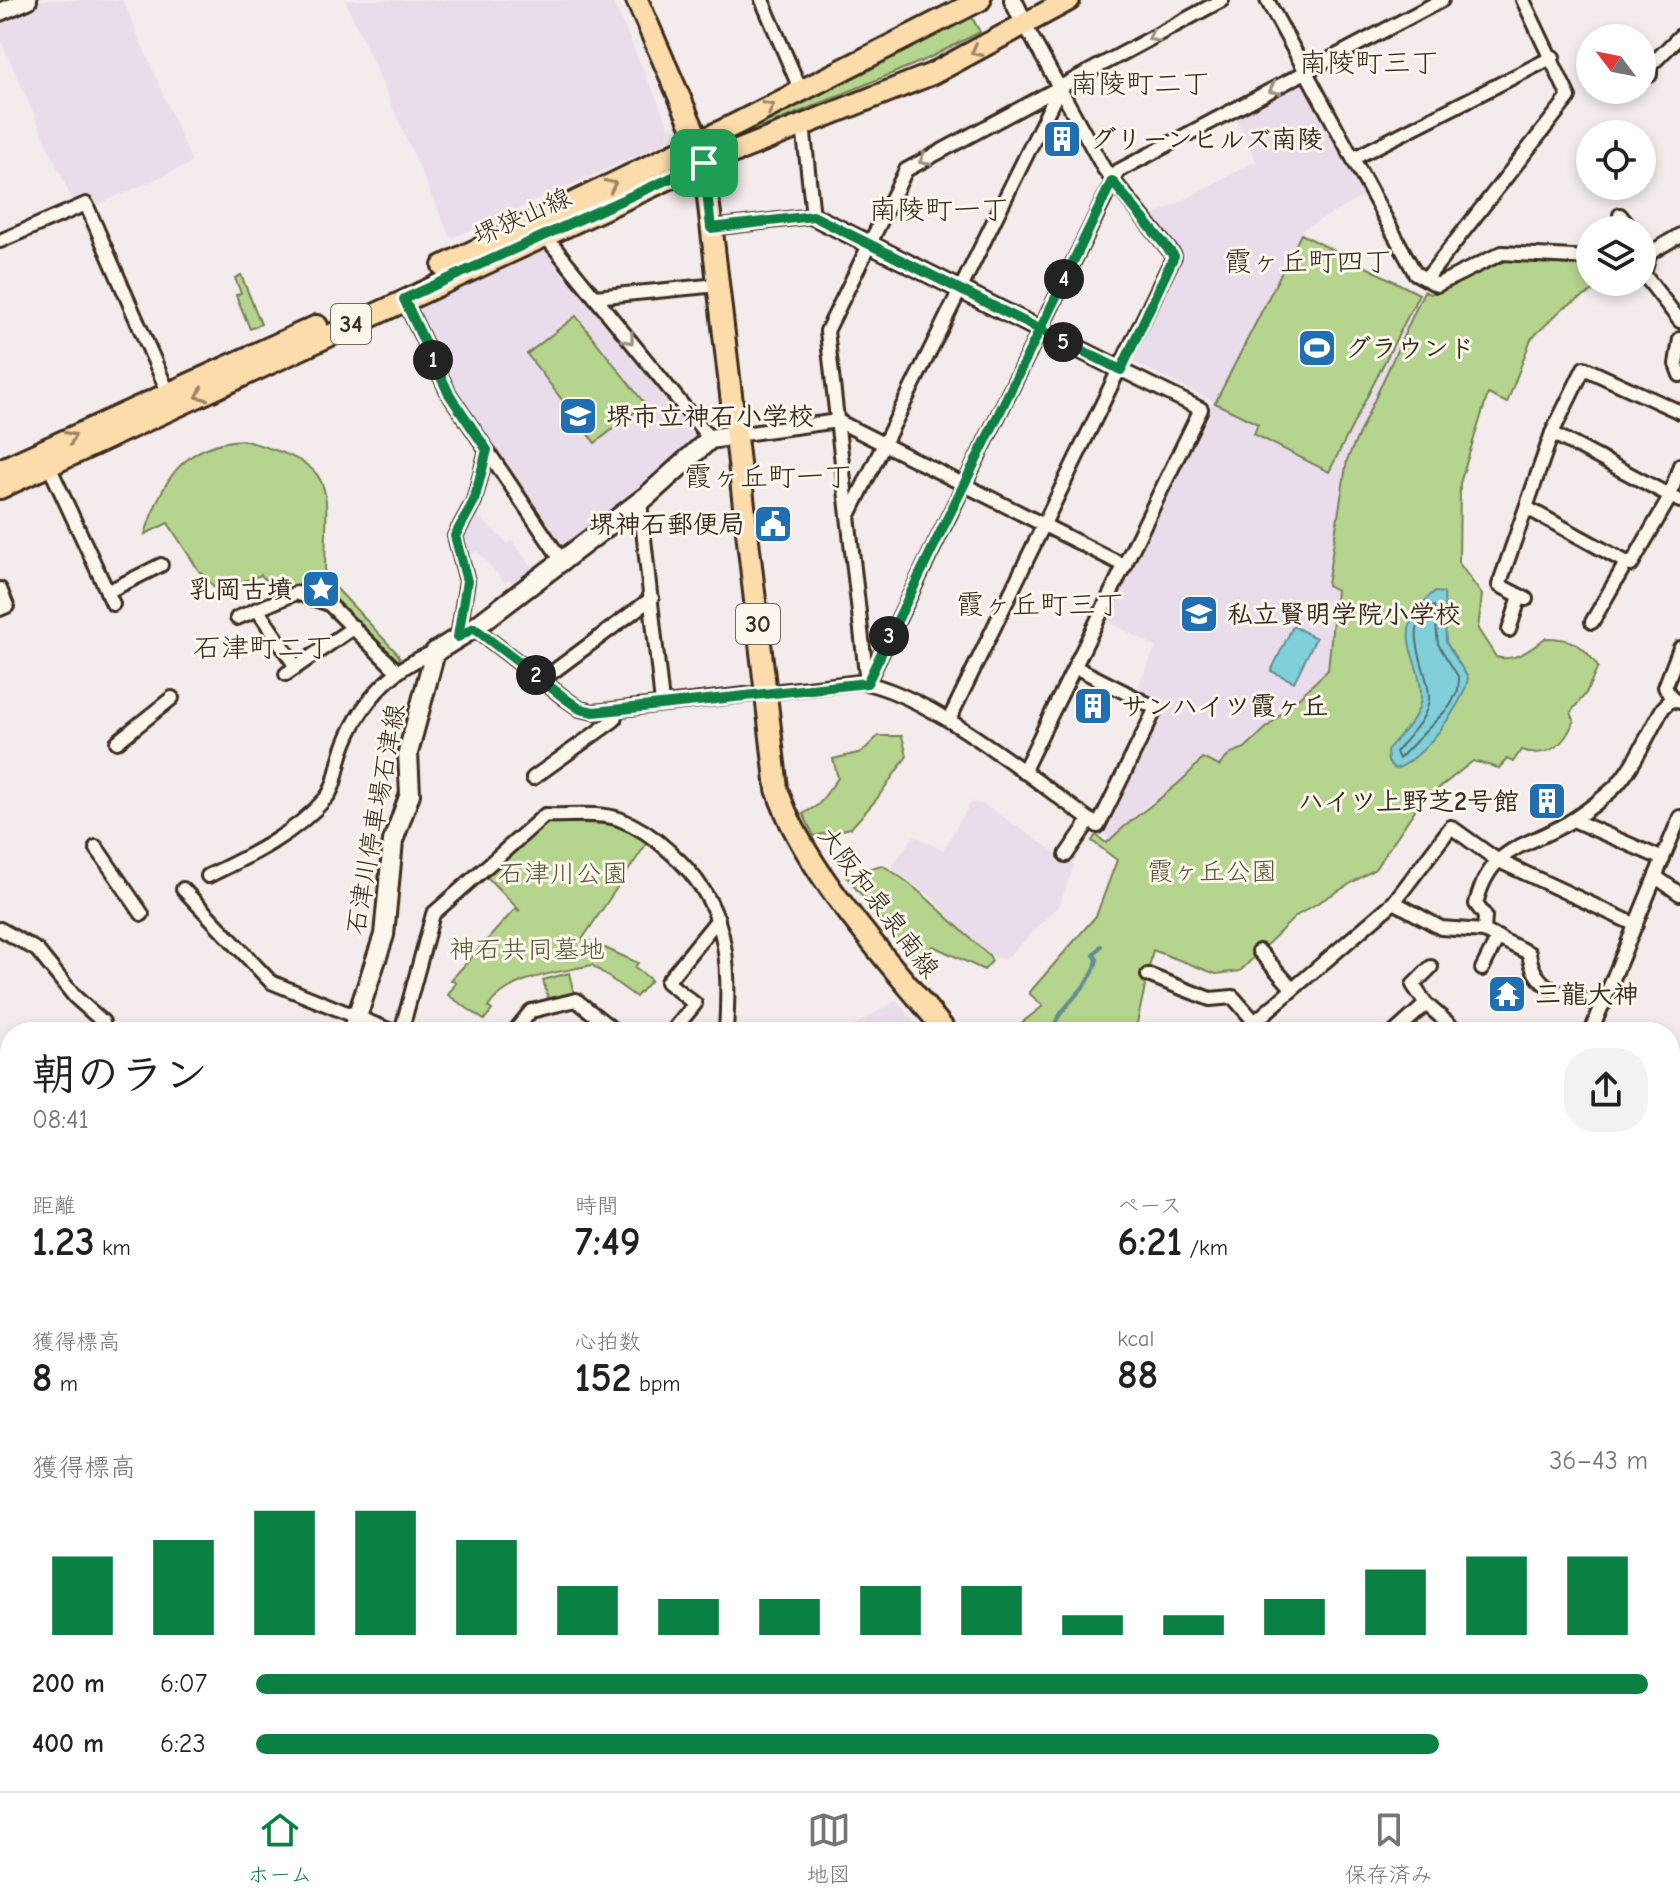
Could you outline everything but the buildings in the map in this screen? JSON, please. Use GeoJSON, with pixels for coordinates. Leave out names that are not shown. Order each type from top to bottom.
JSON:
{"type":"FeatureCollection","features":[{"type":"Feature","properties":{"kind":"main road","name":"大阪和泉泉南線"},"geometry":{"type":"LineString","coordinates":[[637,0],[699,142],[704,163],[777,789],[792,828],[813,863],[938,1022]]}},
{"type":"Feature","properties":{"kind":"main road","name":"堺狭山線"},"geometry":{"type":"LineString","coordinates":[[0,470],[320,324],[699,142],[980,0]]}},
{"type":"Feature","properties":{"kind":"main road","name":"堺狭山線"},"geometry":{"type":"LineString","coordinates":[[0,488],[704,163],[932,74],[1069,0]]}},
{"type":"Feature","properties":{"kind":"main road"},"geometry":{"type":"LineString","coordinates":[[435,652],[640,502],[710,439],[736,435]]}},
{"type":"Feature","properties":{"kind":"main road","name":"石津川停車場石津線"},"geometry":{"type":"LineString","coordinates":[[356,1022],[384,935],[393,841],[410,794],[408,753],[435,652]]}},
{"type":"Feature","properties":{"kind":"street"},"geometry":{"type":"LineString","coordinates":[[0,12],[28,0]]}},
{"type":"Feature","properties":{"kind":"street"},"geometry":{"type":"LineString","coordinates":[[762,0],[801,91]]}},
{"type":"Feature","properties":{"kind":"street"},"geometry":{"type":"LineString","coordinates":[[949,720],[1174,256],[1112,181],[1013,0]]}},
{"type":"Feature","properties":{"kind":"street"},"geometry":{"type":"LineString","coordinates":[[867,683],[827,331],[906,170],[1222,0]]}},
{"type":"Feature","properties":{"kind":"street"},"geometry":{"type":"LineString","coordinates":[[1267,0],[1415,273],[1437,285],[1502,253],[1576,257]]}},
{"type":"Feature","properties":{"kind":"street"},"geometry":{"type":"LineString","coordinates":[[867,683],[1118,171],[1442,0]]}},
{"type":"Feature","properties":{"kind":"street"},"geometry":{"type":"LineString","coordinates":[[1426,279],[1569,97],[1553,57],[1523,0]]}},
{"type":"Feature","properties":{"kind":"street"},"geometry":{"type":"LineString","coordinates":[[1656,60],[1680,36]]}},
{"type":"Feature","properties":{"kind":"street"},"geometry":{"type":"LineString","coordinates":[[1354,158],[1553,57]]}},
{"type":"Feature","properties":{"kind":"street"},"geometry":{"type":"LineString","coordinates":[[848,516],[1060,87]]}},
{"type":"Feature","properties":{"kind":"street"},"geometry":{"type":"LineString","coordinates":[[803,125],[813,216]]}},
{"type":"Feature","properties":{"kind":"street"},"geometry":{"type":"LineString","coordinates":[[0,241],[86,204],[168,392]]}},
{"type":"Feature","properties":{"kind":"street"},"geometry":{"type":"LineString","coordinates":[[711,228],[813,216],[1201,409],[1023,772]]}},
{"type":"Feature","properties":{"kind":"street"},"geometry":{"type":"LineString","coordinates":[[547,233],[550,242],[710,439]]}},
{"type":"Feature","properties":{"kind":"street"},"geometry":{"type":"LineString","coordinates":[[1656,244],[1680,235]]}},
{"type":"Feature","properties":{"kind":"street"},"geometry":{"type":"LineString","coordinates":[[595,297],[718,285]]}},
{"type":"Feature","properties":{"kind":"street"},"geometry":{"type":"LineString","coordinates":[[1656,289],[1680,321]]}},
{"type":"Feature","properties":{"kind":"street"},"geometry":{"type":"LineString","coordinates":[[404,299],[449,394],[562,561]]}},
{"type":"Feature","properties":{"kind":"street"},"geometry":{"type":"LineString","coordinates":[[1680,339],[1676,364],[1680,375]]}},
{"type":"Feature","properties":{"kind":"street"},"geometry":{"type":"LineString","coordinates":[[1509,630],[1523,597],[1499,585],[1552,433],[1584,368],[1680,412]]}},
{"type":"Feature","properties":{"kind":"street"},"geometry":{"type":"LineString","coordinates":[[736,435],[838,421],[1125,566]]}},
{"type":"Feature","properties":{"kind":"street"},"geometry":{"type":"LineString","coordinates":[[1552,433],[1674,500]]}},
{"type":"Feature","properties":{"kind":"street"},"geometry":{"type":"LineString","coordinates":[[487,450],[474,501],[455,536],[467,581],[466,632],[542,680],[580,709],[616,711],[662,703],[867,683],[949,720],[1098,826],[1156,708],[1075,667]]}},
{"type":"Feature","properties":{"kind":"street"},"geometry":{"type":"LineString","coordinates":[[1527,508],[1631,565],[1674,500],[1680,465]]}},
{"type":"Feature","properties":{"kind":"street"},"geometry":{"type":"LineString","coordinates":[[49,466],[110,598],[161,565]]}},
{"type":"Feature","properties":{"kind":"street"},"geometry":{"type":"LineString","coordinates":[[640,502],[662,703]]}},
{"type":"Feature","properties":{"kind":"street"},"geometry":{"type":"LineString","coordinates":[[1592,622],[1626,563]]}},
{"type":"Feature","properties":{"kind":"street"},"geometry":{"type":"LineString","coordinates":[[0,589],[7,606],[0,609]]}},
{"type":"Feature","properties":{"kind":"street"},"geometry":{"type":"LineString","coordinates":[[237,618],[296,593],[329,604],[397,671]]}},
{"type":"Feature","properties":{"kind":"street"},"geometry":{"type":"LineString","coordinates":[[542,680],[652,598]]}},
{"type":"Feature","properties":{"kind":"street"},"geometry":{"type":"LineString","coordinates":[[257,609],[291,671],[354,627]]}},
{"type":"Feature","properties":{"kind":"street"},"geometry":{"type":"LineString","coordinates":[[1484,931],[1485,916],[1476,904],[1482,880],[1497,860],[1521,842],[1573,820],[1617,786],[1663,708],[1676,701],[1665,687],[1680,648]]}},
{"type":"Feature","properties":{"kind":"street"},"geometry":{"type":"LineString","coordinates":[[208,876],[258,851],[298,824],[329,796],[343,748],[358,719],[408,661],[435,652]]}},
{"type":"Feature","properties":{"kind":"street"},"geometry":{"type":"LineString","coordinates":[[117,742],[172,698]]}},
{"type":"Feature","properties":{"kind":"street"},"geometry":{"type":"LineString","coordinates":[[533,778],[614,720],[616,711]]}},
{"type":"Feature","properties":{"kind":"street"},"geometry":{"type":"LineString","coordinates":[[404,1022],[433,914],[545,815],[616,818],[652,836],[700,879],[718,919],[729,973],[727,1022]]}},
{"type":"Feature","properties":{"kind":"street"},"geometry":{"type":"LineString","coordinates":[[1596,1022],[1680,817]]}},
{"type":"Feature","properties":{"kind":"street"},"geometry":{"type":"LineString","coordinates":[[1066,855],[1090,820]]}},
{"type":"Feature","properties":{"kind":"street"},"geometry":{"type":"LineString","coordinates":[[1573,820],[1663,859]]}},
{"type":"Feature","properties":{"kind":"street"},"geometry":{"type":"LineString","coordinates":[[1148,975],[1210,999],[1233,997],[1254,1021],[1394,902],[1451,827],[1497,860],[1636,925]]}},
{"type":"Feature","properties":{"kind":"street"},"geometry":{"type":"LineString","coordinates":[[96,847],[142,914]]}},
{"type":"Feature","properties":{"kind":"street"},"geometry":{"type":"LineString","coordinates":[[1656,877],[1680,894]]}},
{"type":"Feature","properties":{"kind":"street"},"geometry":{"type":"LineString","coordinates":[[183,889],[271,982],[349,1022]]}},
{"type":"Feature","properties":{"kind":"street"},"geometry":{"type":"LineString","coordinates":[[1394,902],[1441,928],[1484,931],[1498,937],[1529,953],[1531,970],[1543,986],[1604,1004]]}},
{"type":"Feature","properties":{"kind":"street"},"geometry":{"type":"LineString","coordinates":[[680,1022],[695,1004],[667,982],[718,919]]}},
{"type":"Feature","properties":{"kind":"street"},"geometry":{"type":"LineString","coordinates":[[0,929],[37,950],[75,997],[103,1022]]}},
{"type":"Feature","properties":{"kind":"street"},"geometry":{"type":"LineString","coordinates":[[1482,969],[1498,937]]}},
{"type":"Feature","properties":{"kind":"street"},"geometry":{"type":"LineString","coordinates":[[0,950],[11,938]]}},
{"type":"Feature","properties":{"kind":"street"},"geometry":{"type":"LineString","coordinates":[[1259,951],[1292,988]]}},
{"type":"Feature","properties":{"kind":"street"},"geometry":{"type":"LineString","coordinates":[[1431,967],[1413,985],[1426,1004],[1447,1022]]}},
{"type":"Feature","properties":{"kind":"street"},"geometry":{"type":"LineString","coordinates":[[523,1022],[531,1011],[576,1000],[604,1022]]}},
{"type":"Feature","properties":{"kind":"street"},"geometry":{"type":"LineString","coordinates":[[1406,1022],[1426,1004]]}},
{"type":"Feature","properties":{"kind":"shaded area"},"geometry":{"type":"Polygon","coordinates":[[[0,0],[123,0],[192,163],[95,206],[90,195],[73,202],[0,38],[0,0]]]}},
{"type":"Feature","properties":{"kind":"shaded area"},"geometry":{"type":"Polygon","coordinates":[[[345,0],[612,0],[670,129],[664,143],[451,239],[345,0]]]}},
{"type":"Feature","properties":{"kind":"shaded area"},"geometry":{"type":"Polygon","coordinates":[[[1296,83],[1304,84],[1364,196],[1300,231],[1422,293],[1347,460],[1340,492],[1329,670],[1245,748],[1231,753],[1219,766],[1202,758],[1193,772],[1144,807],[1110,841],[1102,831],[1164,705],[1136,691],[1156,647],[1106,620],[1213,401],[1134,362],[1132,358],[1182,255],[1150,218],[1256,161],[1235,116],[1296,83]]]}},
{"type":"Feature","properties":{"kind":"shaded area","name":"堺市立神石小学校"},"geometry":{"type":"Polygon","coordinates":[[[547,250],[698,435],[697,440],[635,495],[563,549],[452,386],[418,309],[547,250]]]}},
{"type":"Feature","properties":{"kind":"shaded area"},"geometry":{"type":"Polygon","coordinates":[[[473,511],[507,543],[512,541],[536,572],[516,588],[510,580],[505,583],[477,551],[463,560],[457,536],[473,511]]]}},
{"type":"Feature","properties":{"kind":"shaded area"},"geometry":{"type":"Polygon","coordinates":[[[971,802],[985,805],[1074,865],[1060,905],[1006,959],[995,958],[953,922],[934,899],[891,868],[914,836],[943,850],[971,802]]]}},
{"type":"Feature","properties":{"kind":"shaded area"},"geometry":{"type":"Polygon","coordinates":[[[897,1000],[914,1022],[861,1022],[897,1000]]]}},
{"type":"Feature","properties":{"kind":"green space"},"geometry":{"type":"Polygon","coordinates":[[[970,14],[980,32],[927,59],[746,134],[743,130],[970,14]]]}},
{"type":"Feature","properties":{"kind":"green space","name":"グラウンド"},"geometry":{"type":"Polygon","coordinates":[[[1301,234],[1419,294],[1329,472],[1254,434],[1258,424],[1215,403],[1301,234]]]}},
{"type":"Feature","properties":{"kind":"green space","name":"霞ヶ丘公園"},"geometry":{"type":"Polygon","coordinates":[[[1509,259],[1576,262],[1576,296],[1585,296],[1563,308],[1531,339],[1507,403],[1488,394],[1460,483],[1459,563],[1482,595],[1478,629],[1496,657],[1516,656],[1545,638],[1554,638],[1576,644],[1598,667],[1586,693],[1571,712],[1574,720],[1570,729],[1554,748],[1539,753],[1521,750],[1513,762],[1507,759],[1499,768],[1473,761],[1419,804],[1375,869],[1296,916],[1240,971],[1216,974],[1153,950],[1137,1022],[1023,1022],[1043,1006],[1029,993],[1096,916],[1117,860],[1092,841],[1096,835],[1106,843],[1183,779],[1202,758],[1219,766],[1231,753],[1245,748],[1328,670],[1336,590],[1327,585],[1347,460],[1424,291],[1430,294],[1509,259]]]}},
{"type":"Feature","properties":{"kind":"green space"},"geometry":{"type":"Polygon","coordinates":[[[241,275],[261,324],[250,329],[236,295],[241,293],[235,278],[241,275]]]}},
{"type":"Feature","properties":{"kind":"green space"},"geometry":{"type":"Polygon","coordinates":[[[576,316],[645,404],[595,443],[527,354],[576,316]]]}},
{"type":"Feature","properties":{"kind":"green space"},"geometry":{"type":"Polygon","coordinates":[[[242,440],[275,450],[313,470],[322,483],[326,499],[325,576],[397,653],[400,658],[397,661],[388,651],[377,648],[332,601],[297,587],[279,594],[261,575],[235,584],[223,596],[199,571],[168,523],[145,534],[159,498],[177,469],[204,449],[242,440]]]}},
{"type":"Feature","properties":{"kind":"green space"},"geometry":{"type":"Polygon","coordinates":[[[878,736],[902,736],[907,756],[876,800],[851,828],[814,836],[803,814],[818,805],[838,778],[833,759],[862,752],[878,736]]]}},
{"type":"Feature","properties":{"kind":"green space"},"geometry":{"type":"Polygon","coordinates":[[[544,822],[614,824],[649,840],[583,938],[638,963],[635,967],[651,980],[636,997],[592,965],[535,977],[508,988],[497,997],[488,1007],[492,1010],[484,1020],[448,995],[456,983],[451,980],[515,909],[520,911],[485,875],[544,822]]]}},
{"type":"Feature","properties":{"kind":"green space"},"geometry":{"type":"Polygon","coordinates":[[[882,865],[924,896],[989,955],[992,961],[984,970],[933,946],[919,966],[845,875],[882,865]]]}},
{"type":"Feature","properties":{"kind":"green space"},"geometry":{"type":"Polygon","coordinates":[[[569,973],[574,994],[549,1001],[543,980],[569,973]]]}},
{"type":"Feature","properties":{"kind":"water"},"geometry":{"type":"Polygon","coordinates":[[[1434,592],[1444,593],[1446,642],[1468,678],[1459,702],[1440,731],[1417,755],[1395,769],[1388,762],[1387,751],[1413,719],[1421,697],[1410,644],[1411,620],[1434,592]]]}},
{"type":"Feature","properties":{"kind":"water"},"geometry":{"type":"Polygon","coordinates":[[[1293,626],[1316,638],[1294,682],[1271,671],[1293,626]]]}},
{"type":"Feature","properties":{"kind":"waterway"},"geometry":{"type":"LineString","coordinates":[[1055,1022],[1089,979],[1097,959],[1094,955],[1101,946]]}},
{"type":"Feature","properties":{"kind":"place","name":"グリーンヒルズ南陵"},"geometry":{"type":"Point","coordinates":[1062,139]}},
{"type":"Feature","properties":{"kind":"place","name":"グラウンド"},"geometry":{"type":"Point","coordinates":[1317,348]}},
{"type":"Feature","properties":{"kind":"place","name":"堺市立神石小学校"},"geometry":{"type":"Point","coordinates":[578,416]}},
{"type":"Feature","properties":{"kind":"place","name":"堺神石郵便局"},"geometry":{"type":"Point","coordinates":[773,524]}},
{"type":"Feature","properties":{"kind":"place","name":"乳岡古墳"},"geometry":{"type":"Point","coordinates":[321,589]}},
{"type":"Feature","properties":{"kind":"place","name":"私立賢明学院小学校"},"geometry":{"type":"Point","coordinates":[1199,614]}},
{"type":"Feature","properties":{"kind":"place","name":"サンハイツ霞ヶ丘"},"geometry":{"type":"Point","coordinates":[1093,706]}},
{"type":"Feature","properties":{"kind":"place","name":"ハイツ上野芝2号館"},"geometry":{"type":"Point","coordinates":[1547,801]}},
{"type":"Feature","properties":{"kind":"place","name":"三龍大神"},"geometry":{"type":"Point","coordinates":[1507,994]}},
{"type":"Feature","properties":{"kind":"district","name":"南陵町三丁"},"geometry":{"type":"Point","coordinates":[1369,62]}},
{"type":"Feature","properties":{"kind":"district","name":"南陵町二丁"},"geometry":{"type":"Point","coordinates":[1140,83]}},
{"type":"Feature","properties":{"kind":"district","name":"南陵町一丁"},"geometry":{"type":"Point","coordinates":[939,209]}},
{"type":"Feature","properties":{"kind":"district","name":"霞ヶ丘町四丁"},"geometry":{"type":"Point","coordinates":[1308,261]}},
{"type":"Feature","properties":{"kind":"district","name":"霞ヶ丘町一丁"},"geometry":{"type":"Point","coordinates":[768,476]}},
{"type":"Feature","properties":{"kind":"district","name":"霞ヶ丘町三丁"},"geometry":{"type":"Point","coordinates":[1040,604]}},
{"type":"Feature","properties":{"kind":"district","name":"石津町二丁"},"geometry":{"type":"Point","coordinates":[263,647]}},
{"type":"Feature","properties":{"kind":"route"},"geometry":{"type":"LineString","coordinates":[[704,163],[404,299],[449,394],[487,450],[474,501],[455,536],[457,553],[467,581],[458,637],[474,628],[580,709],[594,712],[867,683],[962,484],[1039,329],[1112,181],[1174,256],[1121,370],[1039,329],[961,291],[813,216],[711,228],[704,163]]}},
{"type":"Feature","properties":{"kind":"park label","name":"石津川公園"},"geometry":{"type":"Point","coordinates":[563,873]}},
{"type":"Feature","properties":{"kind":"park label","name":"神石共同墓地"},"geometry":{"type":"Point","coordinates":[527,949]}}]}
